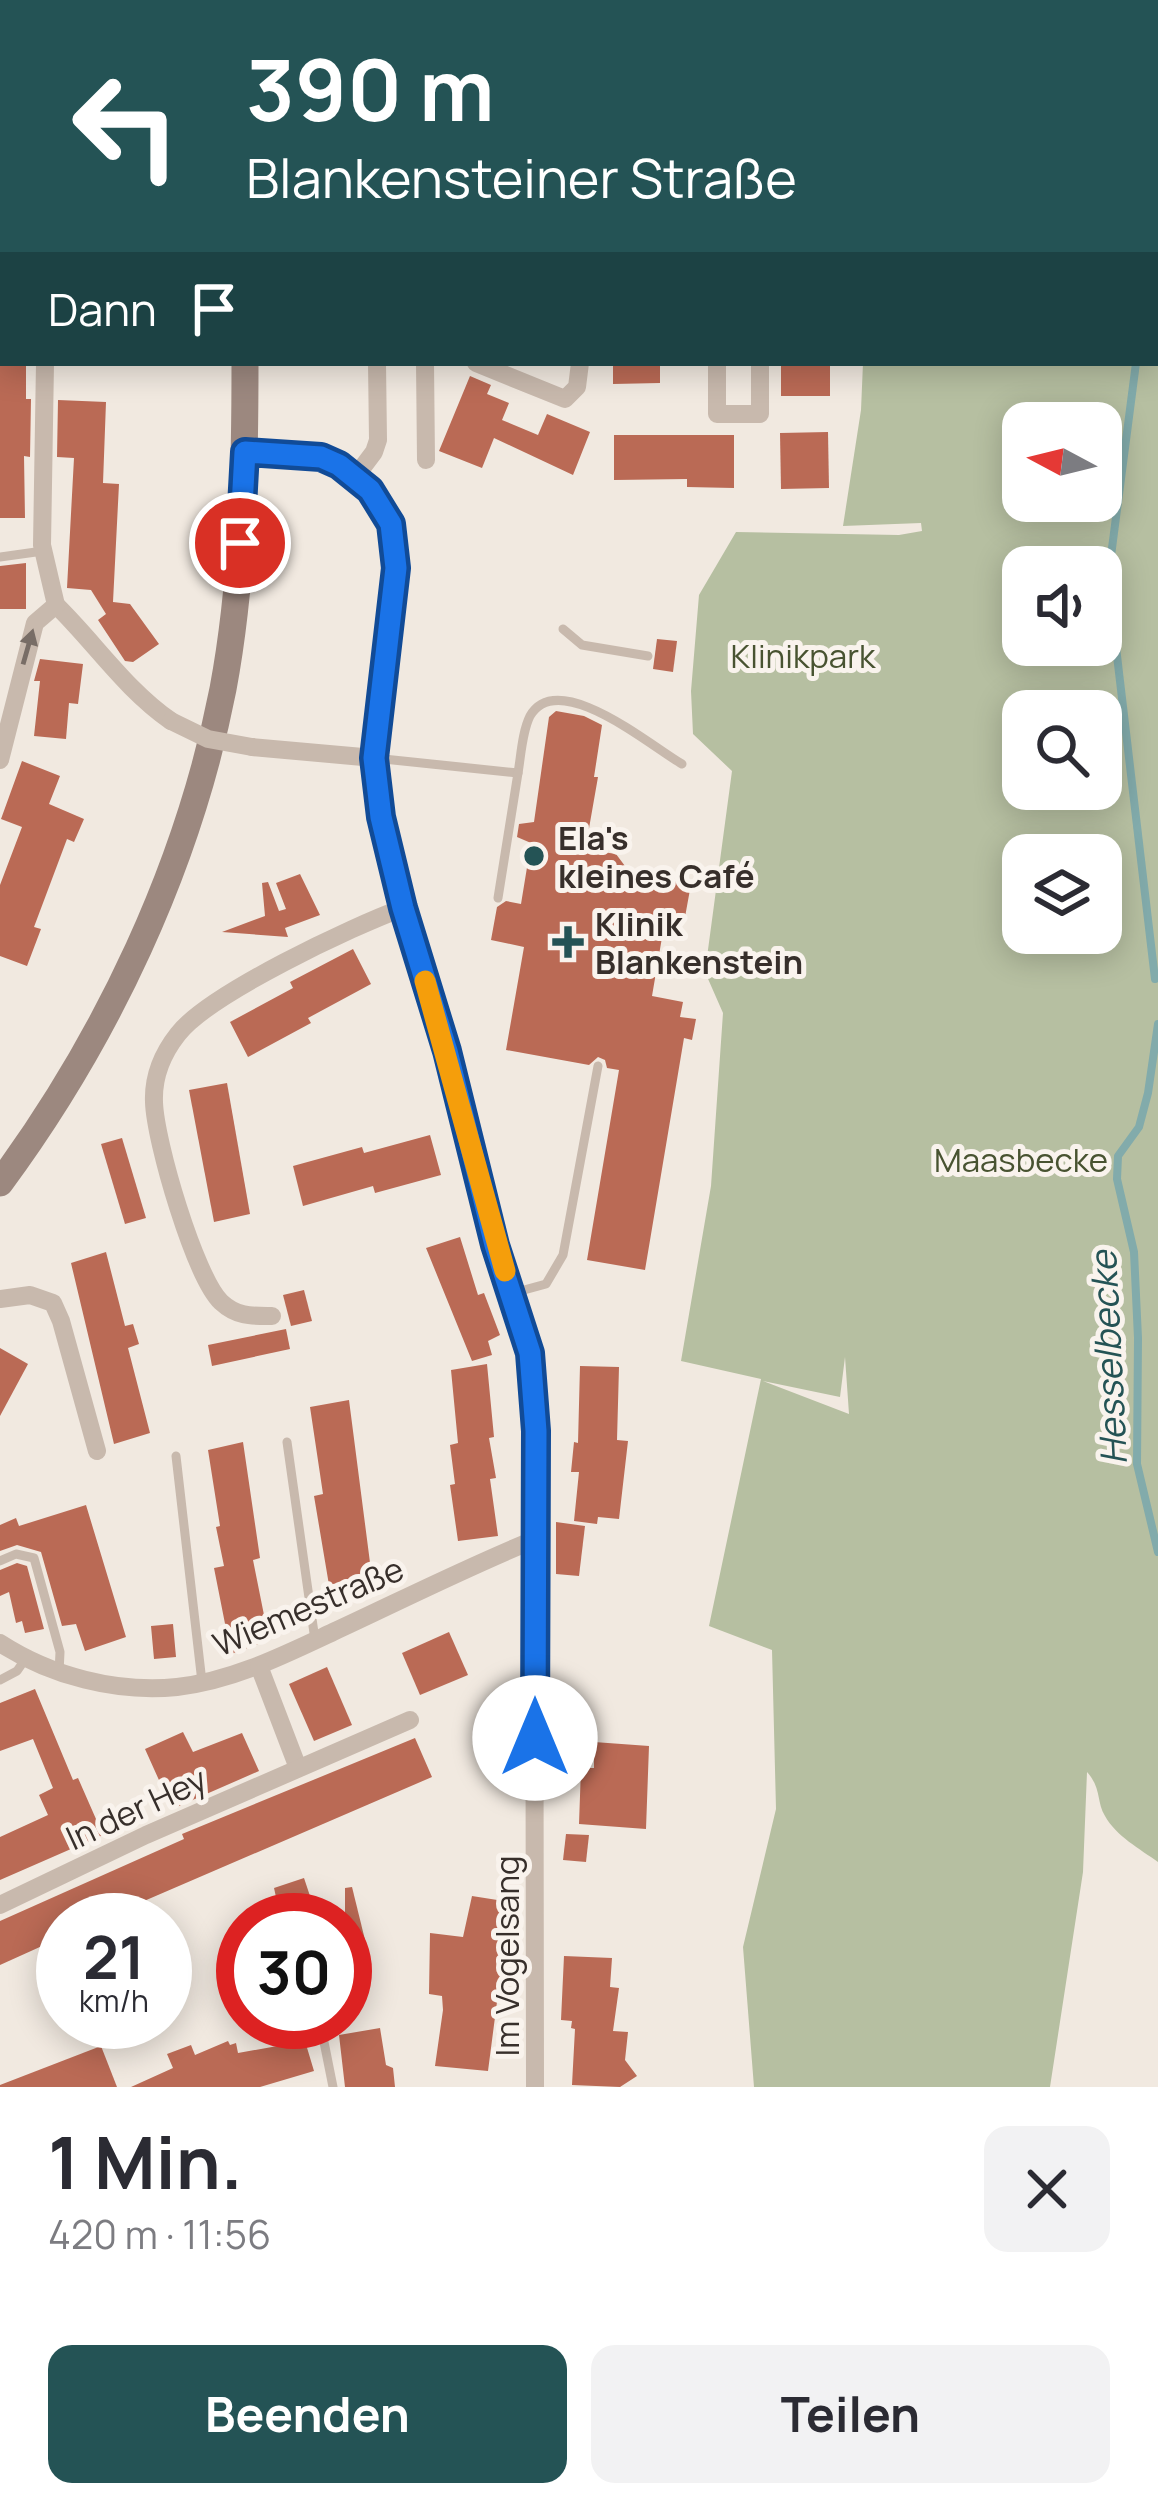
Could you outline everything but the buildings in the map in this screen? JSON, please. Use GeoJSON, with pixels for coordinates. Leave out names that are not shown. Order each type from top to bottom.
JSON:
{"type":"FeatureCollection","features":[{"type":"Feature","properties":{"kind":"main road"},"geometry":{"type":"LineString","coordinates":[[0,1183],[57,1100],[130,967],[189,817],[223,689],[237,580],[245,366]]}},
{"type":"Feature","properties":{"kind":"street"},"geometry":{"type":"LineString","coordinates":[[45,366],[43,550],[56,605],[94,641],[125,683],[171,722],[208,739],[252,747],[374,758]]}},
{"type":"Feature","properties":{"kind":"street"},"geometry":{"type":"LineString","coordinates":[[245,452],[321,457],[356,476],[378,440],[376,366]]}},
{"type":"Feature","properties":{"kind":"street"},"geometry":{"type":"LineString","coordinates":[[425,366],[426,460]]}},
{"type":"Feature","properties":{"kind":"street"},"geometry":{"type":"LineString","coordinates":[[483,366],[565,399],[578,387],[580,366]]}},
{"type":"Feature","properties":{"kind":"street"},"geometry":{"type":"LineString","coordinates":[[717,366],[717,414],[760,414],[760,366]]}},
{"type":"Feature","properties":{"kind":"street","name":"Im Vogelsang"},"geometry":{"type":"LineString","coordinates":[[356,476],[379,500],[395,542],[374,758],[385,838],[447,1051],[495,1245],[530,1353],[536,1539],[535,2087]]}},
{"type":"Feature","properties":{"kind":"street"},"geometry":{"type":"LineString","coordinates":[[0,760],[35,623],[56,605]]}},
{"type":"Feature","properties":{"kind":"street"},"geometry":{"type":"LineString","coordinates":[[272,1316],[242,1316],[218,1300],[171,1192],[154,1101],[159,1064],[180,1030],[218,1002],[361,924],[403,908]]}},
{"type":"Feature","properties":{"kind":"street"},"geometry":{"type":"LineString","coordinates":[[0,1299],[30,1294],[53,1303],[97,1450]]}},
{"type":"Feature","properties":{"kind":"street","name":"Wiemestraße"},"geometry":{"type":"LineString","coordinates":[[0,1643],[59,1673],[145,1688],[202,1682],[259,1666],[536,1539]]}},
{"type":"Feature","properties":{"kind":"street"},"geometry":{"type":"LineString","coordinates":[[259,1666],[298,1768]]}},
{"type":"Feature","properties":{"kind":"street","name":"In der Hey"},"geometry":{"type":"LineString","coordinates":[[0,1905],[410,1720]]}},
{"type":"Feature","properties":{"kind":"lane"},"geometry":{"type":"LineString","coordinates":[[0,557],[43,550]]}},
{"type":"Feature","properties":{"kind":"lane"},"geometry":{"type":"LineString","coordinates":[[563,629],[582,644],[648,656]]}},
{"type":"Feature","properties":{"kind":"lane"},"geometry":{"type":"LineString","coordinates":[[497,898],[528,720],[536,709],[553,701],[605,712],[682,764]]}},
{"type":"Feature","properties":{"kind":"lane"},"geometry":{"type":"LineString","coordinates":[[374,758],[518,773]]}},
{"type":"Feature","properties":{"kind":"lane"},"geometry":{"type":"LineString","coordinates":[[513,1293],[546,1284],[563,1255],[598,1066]]}},
{"type":"Feature","properties":{"kind":"lane"},"geometry":{"type":"LineString","coordinates":[[287,1442],[315,1640]]}},
{"type":"Feature","properties":{"kind":"lane"},"geometry":{"type":"LineString","coordinates":[[176,1456],[202,1682]]}},
{"type":"Feature","properties":{"kind":"lane"},"geometry":{"type":"LineString","coordinates":[[0,1561],[16,1554],[34,1558],[60,1652],[59,1673]]}},
{"type":"Feature","properties":{"kind":"lane"},"geometry":{"type":"LineString","coordinates":[[0,1680],[17,1671],[26,1658]]}},
{"type":"Feature","properties":{"kind":"lane"},"geometry":{"type":"LineString","coordinates":[[325,2049],[333,2087]]}},
{"type":"Feature","properties":{"kind":"green space"},"geometry":{"type":"Polygon","coordinates":[[[863,366],[1158,366],[1158,1862],[1110,1823],[1087,1772],[1083,1872],[1050,2087],[754,2087],[743,1947],[776,1809],[772,1650],[709,1626],[761,1379],[681,1361],[711,1186],[723,1013],[705,972],[732,771],[693,734],[691,691],[699,595],[736,532],[899,535],[922,531],[921,523],[843,526],[863,366]],[[845,1357],[840,1397],[763,1381],[849,1414],[845,1357]]]}},
{"type":"Feature","properties":{"kind":"waterway","name":"Hesselbecke"},"geometry":{"type":"LineString","coordinates":[[1136,366],[1108,579],[1155,979]]}},
{"type":"Feature","properties":{"kind":"waterway","name":"Hesselbecke"},"geometry":{"type":"LineString","coordinates":[[1158,1024],[1148,1093],[1139,1127],[1118,1156],[1117,1179],[1134,1252],[1137,1464],[1158,1552]]}},
{"type":"Feature","properties":{"kind":"slow traffic"},"geometry":{"type":"LineString","coordinates":[[425,981],[505,1271]]}},
{"type":"Feature","properties":{"kind":"place","name":"Ela's kleines Café"},"geometry":{"type":"Point","coordinates":[534,856]}},
{"type":"Feature","properties":{"kind":"place","name":"Klinik Blankenstein"},"geometry":{"type":"Point","coordinates":[568,942]}},
{"type":"Feature","properties":{"kind":"route"},"geometry":{"type":"LineString","coordinates":[[240,543],[245,452],[321,457],[339,465],[379,500],[391,524],[396,568],[374,758],[385,838],[403,908],[447,1051],[495,1245],[530,1353],[536,1431],[535,1738]]}},
{"type":"Feature","properties":{"kind":"park label","name":"Klinikpark"},"geometry":{"type":"Point","coordinates":[803,655]}},
{"type":"Feature","properties":{"kind":"park label","name":"Maasbecke"},"geometry":{"type":"Point","coordinates":[1021,1159]}}]}
